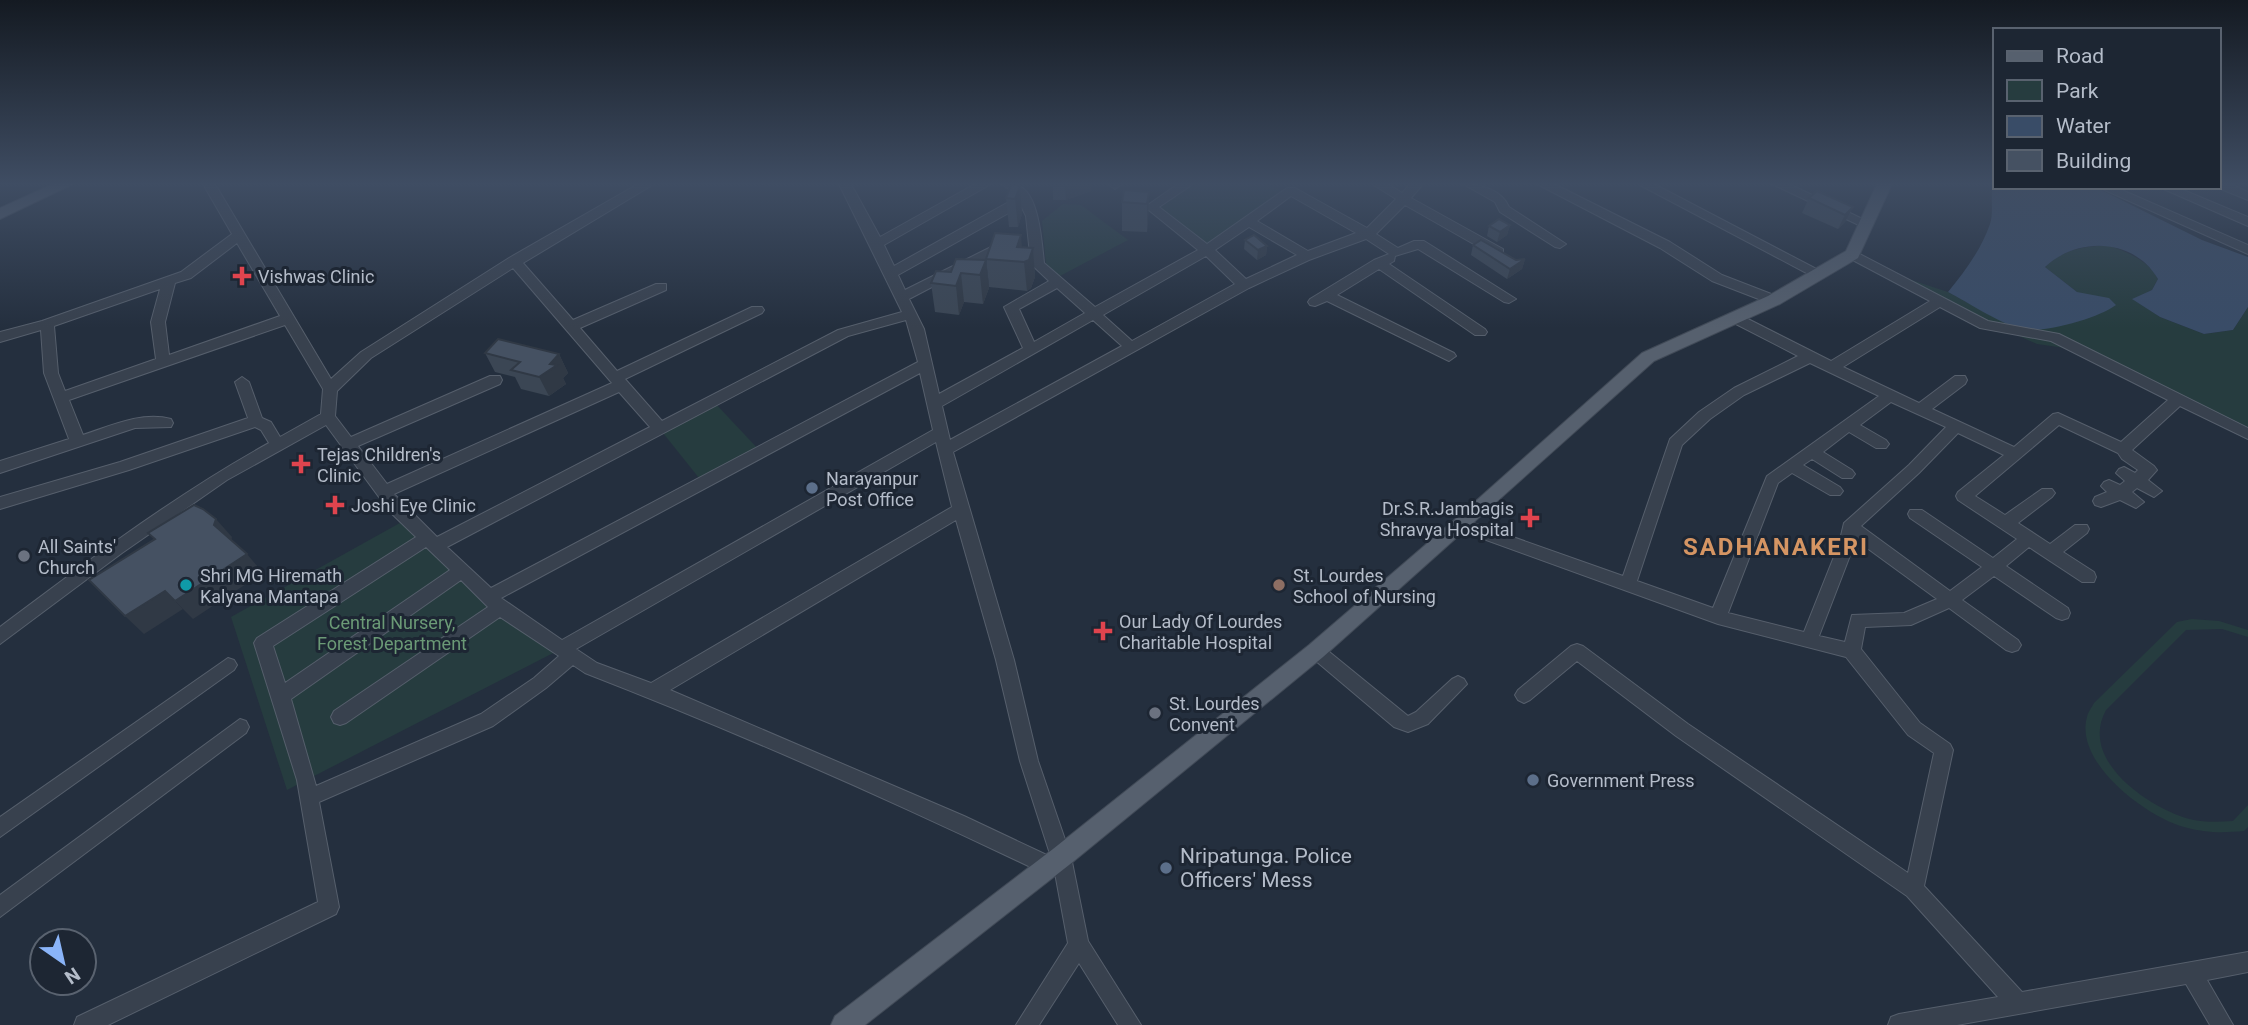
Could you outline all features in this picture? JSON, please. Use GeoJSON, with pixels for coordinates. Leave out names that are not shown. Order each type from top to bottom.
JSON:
{"type":"FeatureCollection","features":[{"type":"Feature","properties":{"kind":"main road"},"geometry":{"type":"LineString","coordinates":[[844,1025],[908,978],[1315,651],[1462,525],[1648,357],[1737,319],[1819,274],[1853,254],[1863,232]]}},
{"type":"Feature","properties":{"kind":"street"},"geometry":{"type":"LineString","coordinates":[[238,232],[330,389],[328,417],[396,508],[494,603],[592,668],[1055,861]]}},
{"type":"Feature","properties":{"kind":"street"},"geometry":{"type":"LineString","coordinates":[[330,389],[366,355],[565,232]]}},
{"type":"Feature","properties":{"kind":"street"},"geometry":{"type":"LineString","coordinates":[[871,232],[917,328],[945,450],[1079,945],[1130,1025]]}},
{"type":"Feature","properties":{"kind":"street"},"geometry":{"type":"LineString","coordinates":[[877,244],[899,232]]}},
{"type":"Feature","properties":{"kind":"street"},"geometry":{"type":"LineString","coordinates":[[891,273],[966,232]]}},
{"type":"Feature","properties":{"kind":"street"},"geometry":{"type":"LineString","coordinates":[[1034,232],[1038,264],[1132,348]]}},
{"type":"Feature","properties":{"kind":"street"},"geometry":{"type":"LineString","coordinates":[[1184,232],[1244,285]]}},
{"type":"Feature","properties":{"kind":"street"},"geometry":{"type":"LineString","coordinates":[[934,404],[1095,315],[1207,250],[1233,232]]}},
{"type":"Feature","properties":{"kind":"street"},"geometry":{"type":"LineString","coordinates":[[1266,232],[1307,256]]}},
{"type":"Feature","properties":{"kind":"street"},"geometry":{"type":"LineString","coordinates":[[1363,232],[1397,253]]}},
{"type":"Feature","properties":{"kind":"street"},"geometry":{"type":"LineString","coordinates":[[945,450],[1244,285],[1307,256],[1370,232]]}},
{"type":"Feature","properties":{"kind":"street"},"geometry":{"type":"LineString","coordinates":[[1463,232],[1507,257]]}},
{"type":"Feature","properties":{"kind":"street"},"geometry":{"type":"LineString","coordinates":[[1541,232],[1560,244]]}},
{"type":"Feature","properties":{"kind":"street"},"geometry":{"type":"LineString","coordinates":[[1640,232],[1665,244],[1717,278],[1774,300]]}},
{"type":"Feature","properties":{"kind":"street"},"geometry":{"type":"LineString","coordinates":[[1737,232],[1819,274]]}},
{"type":"Feature","properties":{"kind":"street"},"geometry":{"type":"LineString","coordinates":[[2207,232],[2248,250]]}},
{"type":"Feature","properties":{"kind":"street"},"geometry":{"type":"LineString","coordinates":[[0,337],[47,324],[186,275],[240,235]]}},
{"type":"Feature","properties":{"kind":"street"},"geometry":{"type":"LineString","coordinates":[[902,297],[1012,243],[1035,240]]}},
{"type":"Feature","properties":{"kind":"street"},"geometry":{"type":"LineString","coordinates":[[1449,356],[1320,298],[1397,253],[1419,244],[1509,299]]}},
{"type":"Feature","properties":{"kind":"street"},"geometry":{"type":"LineString","coordinates":[[1853,254],[1985,326],[2054,337],[2248,435]]}},
{"type":"Feature","properties":{"kind":"street"},"geometry":{"type":"LineString","coordinates":[[514,261],[659,428]]}},
{"type":"Feature","properties":{"kind":"street"},"geometry":{"type":"LineString","coordinates":[[1379,263],[1480,332]]}},
{"type":"Feature","properties":{"kind":"street"},"geometry":{"type":"LineString","coordinates":[[163,362],[158,322],[169,282]]}},
{"type":"Feature","properties":{"kind":"street"},"geometry":{"type":"LineString","coordinates":[[1031,351],[1011,307],[1058,282]]}},
{"type":"Feature","properties":{"kind":"street"},"geometry":{"type":"LineString","coordinates":[[572,326],[661,287]]}},
{"type":"Feature","properties":{"kind":"street"},"geometry":{"type":"LineString","coordinates":[[1832,367],[1940,301]]}},
{"type":"Feature","properties":{"kind":"street"},"geometry":{"type":"LineString","coordinates":[[384,492],[620,381],[757,310]]}},
{"type":"Feature","properties":{"kind":"street"},"geometry":{"type":"LineString","coordinates":[[85,1025],[329,907],[309,798],[281,695],[263,643],[431,542],[843,333],[910,314]]}},
{"type":"Feature","properties":{"kind":"street"},"geometry":{"type":"LineString","coordinates":[[61,397],[290,318]]}},
{"type":"Feature","properties":{"kind":"street"},"geometry":{"type":"LineString","coordinates":[[1737,319],[1890,396],[2016,454]]}},
{"type":"Feature","properties":{"kind":"street"},"geometry":{"type":"LineString","coordinates":[[47,324],[51,373],[78,442]]}},
{"type":"Feature","properties":{"kind":"street"},"geometry":{"type":"LineString","coordinates":[[1628,585],[1675,443],[1687,430],[1721,404],[1788,365],[1813,356]]}},
{"type":"Feature","properties":{"kind":"street"},"geometry":{"type":"LineString","coordinates":[[340,717],[494,603],[925,364]]}},
{"type":"Feature","properties":{"kind":"street"},"geometry":{"type":"LineString","coordinates":[[348,444],[495,380]]}},
{"type":"Feature","properties":{"kind":"street"},"geometry":{"type":"LineString","coordinates":[[1921,409],[1960,380]]}},
{"type":"Feature","properties":{"kind":"street"},"geometry":{"type":"LineString","coordinates":[[242,382],[256,421],[265,426],[278,445]]}},
{"type":"Feature","properties":{"kind":"street"},"geometry":{"type":"LineString","coordinates":[[1718,617],[1772,480],[1890,396]]}},
{"type":"Feature","properties":{"kind":"street"},"geometry":{"type":"LineString","coordinates":[[2123,449],[2178,400]]}},
{"type":"Feature","properties":{"kind":"street"},"geometry":{"type":"LineString","coordinates":[[0,637],[116,550],[211,484],[328,417]]}},
{"type":"Feature","properties":{"kind":"street"},"geometry":{"type":"LineString","coordinates":[[2088,578],[1964,496],[2059,418],[2123,449],[2127,455],[2149,470],[2130,477],[2110,493],[2136,502]]}},
{"type":"Feature","properties":{"kind":"street"},"geometry":{"type":"LineString","coordinates":[[0,503],[124,466],[256,421]]}},
{"type":"Feature","properties":{"kind":"street"},"geometry":{"type":"LineString","coordinates":[[0,467],[135,423],[166,423]]}},
{"type":"Feature","properties":{"kind":"street"},"geometry":{"type":"LineString","coordinates":[[1850,425],[1881,444]]}},
{"type":"Feature","properties":{"kind":"street"},"geometry":{"type":"LineString","coordinates":[[1809,640],[1847,544],[1850,527],[1914,470],[1956,426]]}},
{"type":"Feature","properties":{"kind":"street"},"geometry":{"type":"LineString","coordinates":[[309,798],[487,720],[540,684],[567,652],[941,432]]}},
{"type":"Feature","properties":{"kind":"street"},"geometry":{"type":"LineString","coordinates":[[1812,452],[1847,474]]}},
{"type":"Feature","properties":{"kind":"street"},"geometry":{"type":"LineString","coordinates":[[1792,466],[1835,491]]}},
{"type":"Feature","properties":{"kind":"street"},"geometry":{"type":"LineString","coordinates":[[2130,477],[2154,491]]}},
{"type":"Feature","properties":{"kind":"street"},"geometry":{"type":"LineString","coordinates":[[2006,523],[2047,493]]}},
{"type":"Feature","properties":{"kind":"street"},"geometry":{"type":"LineString","coordinates":[[652,692],[961,509]]}},
{"type":"Feature","properties":{"kind":"street"},"geometry":{"type":"LineString","coordinates":[[1916,514],[2062,613]]}},
{"type":"Feature","properties":{"kind":"street"},"geometry":{"type":"LineString","coordinates":[[1462,525],[1718,617],[1852,651],[1914,729],[1944,750],[1914,889]]}},
{"type":"Feature","properties":{"kind":"street"},"geometry":{"type":"LineString","coordinates":[[1850,527],[2012,645]]}},
{"type":"Feature","properties":{"kind":"street"},"geometry":{"type":"LineString","coordinates":[[2050,553],[2081,529]]}},
{"type":"Feature","properties":{"kind":"street"},"geometry":{"type":"LineString","coordinates":[[1852,651],[1858,620],[1885,621],[1916,617],[1950,600],[2029,538]]}},
{"type":"Feature","properties":{"kind":"street"},"geometry":{"type":"LineString","coordinates":[[281,695],[461,571]]}},
{"type":"Feature","properties":{"kind":"street"},"geometry":{"type":"LineString","coordinates":[[1315,651],[1400,721],[1408,724],[1422,718],[1458,684]]}},
{"type":"Feature","properties":{"kind":"street"},"geometry":{"type":"LineString","coordinates":[[1524,695],[1577,651],[1682,730],[1914,889],[2018,1003]]}},
{"type":"Feature","properties":{"kind":"street"},"geometry":{"type":"LineString","coordinates":[[0,828],[228,665]]}},
{"type":"Feature","properties":{"kind":"street"},"geometry":{"type":"LineString","coordinates":[[0,907],[240,727]]}},
{"type":"Feature","properties":{"kind":"street"},"geometry":{"type":"LineString","coordinates":[[1027,1025],[1079,945]]}},
{"type":"Feature","properties":{"kind":"street"},"geometry":{"type":"LineString","coordinates":[[1899,1025],[2248,962]]}},
{"type":"Feature","properties":{"kind":"street"},"geometry":{"type":"LineString","coordinates":[[2191,973],[2222,1025]]}},
{"type":"Feature","properties":{"kind":"green space"},"geometry":{"type":"Polygon","coordinates":[[[1043,232],[1117,232],[1128,240],[1060,276],[1046,265],[1043,232]]]}},
{"type":"Feature","properties":{"kind":"green space"},"geometry":{"type":"Polygon","coordinates":[[[1190,232],[1228,232],[1208,246],[1190,232]]]}},
{"type":"Feature","properties":{"kind":"green space"},"geometry":{"type":"Polygon","coordinates":[[[2108,245],[2136,258],[2154,272],[2158,279],[2152,290],[2133,299],[2160,317],[2204,334],[2233,330],[2248,307],[2248,427],[2222,424],[2079,350],[2037,344],[1878,273],[1881,270],[1948,292],[1972,305],[2077,292],[2045,267],[2059,256],[2074,250],[2108,245]]]}},
{"type":"Feature","properties":{"kind":"green space"},"geometry":{"type":"Polygon","coordinates":[[[713,401],[761,452],[703,483],[659,428],[713,401]]]}},
{"type":"Feature","properties":{"kind":"green space","name":"Central Nursery, Forest Department"},"geometry":{"type":"Polygon","coordinates":[[[407,519],[500,608],[561,649],[287,790],[231,617],[407,519]]]}},
{"type":"Feature","properties":{"kind":"green space"},"geometry":{"type":"Polygon","coordinates":[[[2192,619],[2219,621],[2248,630],[2248,637],[2222,629],[2186,630],[2106,710],[2100,727],[2101,744],[2107,760],[2132,788],[2148,800],[2180,816],[2199,821],[2233,821],[2248,805],[2248,827],[2244,831],[2214,832],[2192,829],[2151,812],[2117,786],[2102,769],[2091,752],[2086,735],[2087,717],[2094,703],[2177,622],[2192,619]]]}},
{"type":"Feature","properties":{"kind":"water"},"geometry":{"type":"Polygon","coordinates":[[[1987,232],[2186,232],[2248,257],[2248,307],[2233,330],[2204,334],[2160,317],[2132,299],[2152,290],[2158,279],[2148,265],[2135,255],[2105,246],[2089,246],[2058,257],[2045,267],[2077,292],[2109,298],[2116,305],[2084,320],[2043,329],[2021,329],[1948,292],[1972,260],[1987,232]]]}},
{"type":"Feature","properties":{"kind":"building"},"geometry":{"type":"Polygon","coordinates":[[[995,233],[1021,235],[1017,247],[1033,248],[1029,260],[1024,262],[986,259],[995,233]]]}},
{"type":"Feature","properties":{"kind":"building"},"geometry":{"type":"Polygon","coordinates":[[[1254,235],[1267,246],[1258,250],[1245,240],[1254,235]]]}},
{"type":"Feature","properties":{"kind":"building"},"geometry":{"type":"Polygon","coordinates":[[[1481,240],[1516,260],[1525,259],[1510,269],[1473,245],[1481,240]]]}},
{"type":"Feature","properties":{"kind":"building"},"geometry":{"type":"Polygon","coordinates":[[[956,259],[986,260],[980,275],[961,273],[956,286],[931,283],[936,271],[951,272],[956,259]]]}},
{"type":"Feature","properties":{"kind":"building"},"geometry":{"type":"Polygon","coordinates":[[[498,339],[559,354],[550,364],[557,365],[539,377],[511,370],[520,362],[485,353],[498,339]]]}},
{"type":"Feature","properties":{"kind":"building"},"geometry":{"type":"Polygon","coordinates":[[[194,505],[216,519],[214,525],[247,554],[175,601],[165,591],[125,616],[89,580],[155,539],[148,533],[194,505]]]}},
{"type":"Feature","properties":{"kind":"place","name":"Vishwas Clinic"},"geometry":{"type":"Point","coordinates":[242,276]}},
{"type":"Feature","properties":{"kind":"place","name":"Tejas Children's Clinic"},"geometry":{"type":"Point","coordinates":[301,464]}},
{"type":"Feature","properties":{"kind":"place","name":"Narayanpur Post Office"},"geometry":{"type":"Point","coordinates":[812,488]}},
{"type":"Feature","properties":{"kind":"place","name":"Joshi Eye Clinic"},"geometry":{"type":"Point","coordinates":[335,505]}},
{"type":"Feature","properties":{"kind":"place","name":"Dr.S.R.Jambagis Shravya Hospital"},"geometry":{"type":"Point","coordinates":[1530,518]}},
{"type":"Feature","properties":{"kind":"place","name":"All Saints' Church"},"geometry":{"type":"Point","coordinates":[24,556]}},
{"type":"Feature","properties":{"kind":"place","name":"Shri MG Hiremath Kalyana Mantapa"},"geometry":{"type":"Point","coordinates":[186,585]}},
{"type":"Feature","properties":{"kind":"place","name":"St. Lourdes School of Nursing"},"geometry":{"type":"Point","coordinates":[1279,585]}},
{"type":"Feature","properties":{"kind":"place","name":"Our Lady Of Lourdes Charitable Hospital"},"geometry":{"type":"Point","coordinates":[1103,631]}},
{"type":"Feature","properties":{"kind":"place","name":"St. Lourdes Convent"},"geometry":{"type":"Point","coordinates":[1155,713]}},
{"type":"Feature","properties":{"kind":"place","name":"Government Press"},"geometry":{"type":"Point","coordinates":[1533,780]}},
{"type":"Feature","properties":{"kind":"place","name":"Nripatunga. Police Officers' Mess"},"geometry":{"type":"Point","coordinates":[1166,868]}},
{"type":"Feature","properties":{"kind":"district","name":"SADHANAKERI"},"geometry":{"type":"Point","coordinates":[1776,547]}}]}
